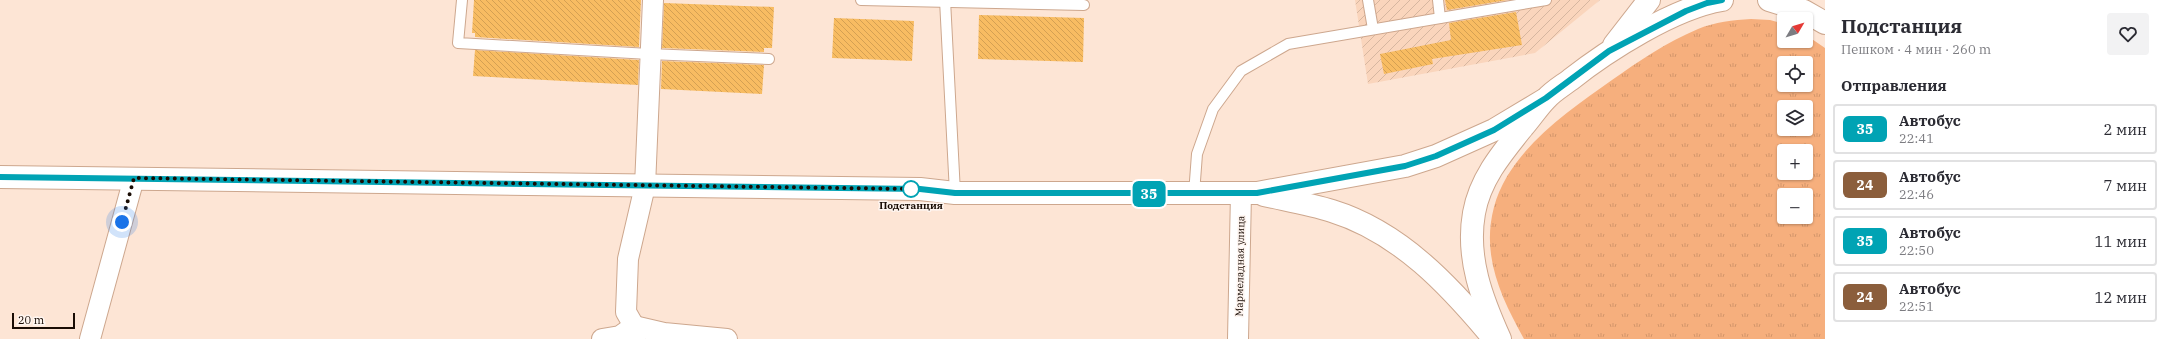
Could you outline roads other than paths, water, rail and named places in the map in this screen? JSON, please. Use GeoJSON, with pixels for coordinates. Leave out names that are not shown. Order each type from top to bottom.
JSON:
{"type":"FeatureCollection","features":[{"type":"Feature","properties":{"kind":"street"},"geometry":{"type":"LineString","coordinates":[[634,332],[626,312],[628,259],[645,186],[649,54],[653,0]]}},
{"type":"Feature","properties":{"kind":"street"},"geometry":{"type":"LineString","coordinates":[[1609,51],[1649,0]]}},
{"type":"Feature","properties":{"kind":"street"},"geometry":{"type":"LineString","coordinates":[[0,177],[920,189],[955,193],[1249,193],[1405,166],[1436,156],[1494,130],[1546,98],[1609,51],[1686,11],[1707,3],[1722,0]]}},
{"type":"Feature","properties":{"kind":"street"},"geometry":{"type":"LineString","coordinates":[[1769,0],[1804,11],[1825,23]]}},
{"type":"Feature","properties":{"kind":"street"},"geometry":{"type":"LineString","coordinates":[[1500,339],[1485,305],[1475,269],[1472,242],[1474,212],[1479,194],[1495,163],[1546,98]]}},
{"type":"Feature","properties":{"kind":"street"},"geometry":{"type":"LineString","coordinates":[[90,339],[134,178]]}},
{"type":"Feature","properties":{"kind":"street"},"geometry":{"type":"LineString","coordinates":[[1249,193],[1332,211],[1384,236],[1411,253],[1433,272],[1494,339]]}},
{"type":"Feature","properties":{"kind":"street","name":"Мармеладная улица"},"geometry":{"type":"LineString","coordinates":[[1238,339],[1249,193]]}},
{"type":"Feature","properties":{"kind":"street"},"geometry":{"type":"LineString","coordinates":[[602,339],[634,332],[664,333],[727,339]]}},
{"type":"Feature","properties":{"kind":"lane"},"geometry":{"type":"LineString","coordinates":[[462,0],[458,43],[769,59]]}},
{"type":"Feature","properties":{"kind":"lane"},"geometry":{"type":"LineString","coordinates":[[861,0],[1084,5]]}},
{"type":"Feature","properties":{"kind":"lane"},"geometry":{"type":"LineString","coordinates":[[1368,0],[1373,29]]}},
{"type":"Feature","properties":{"kind":"lane"},"geometry":{"type":"LineString","coordinates":[[1438,0],[1440,18]]}},
{"type":"Feature","properties":{"kind":"lane"},"geometry":{"type":"LineString","coordinates":[[1194,194],[1197,154],[1213,109],[1241,71],[1288,44],[1546,0]]}},
{"type":"Feature","properties":{"kind":"lane"},"geometry":{"type":"LineString","coordinates":[[945,1],[955,193]]}},
{"type":"Feature","properties":{"kind":"place","name":"Подстанция"},"geometry":{"type":"Point","coordinates":[911,189]}}]}
